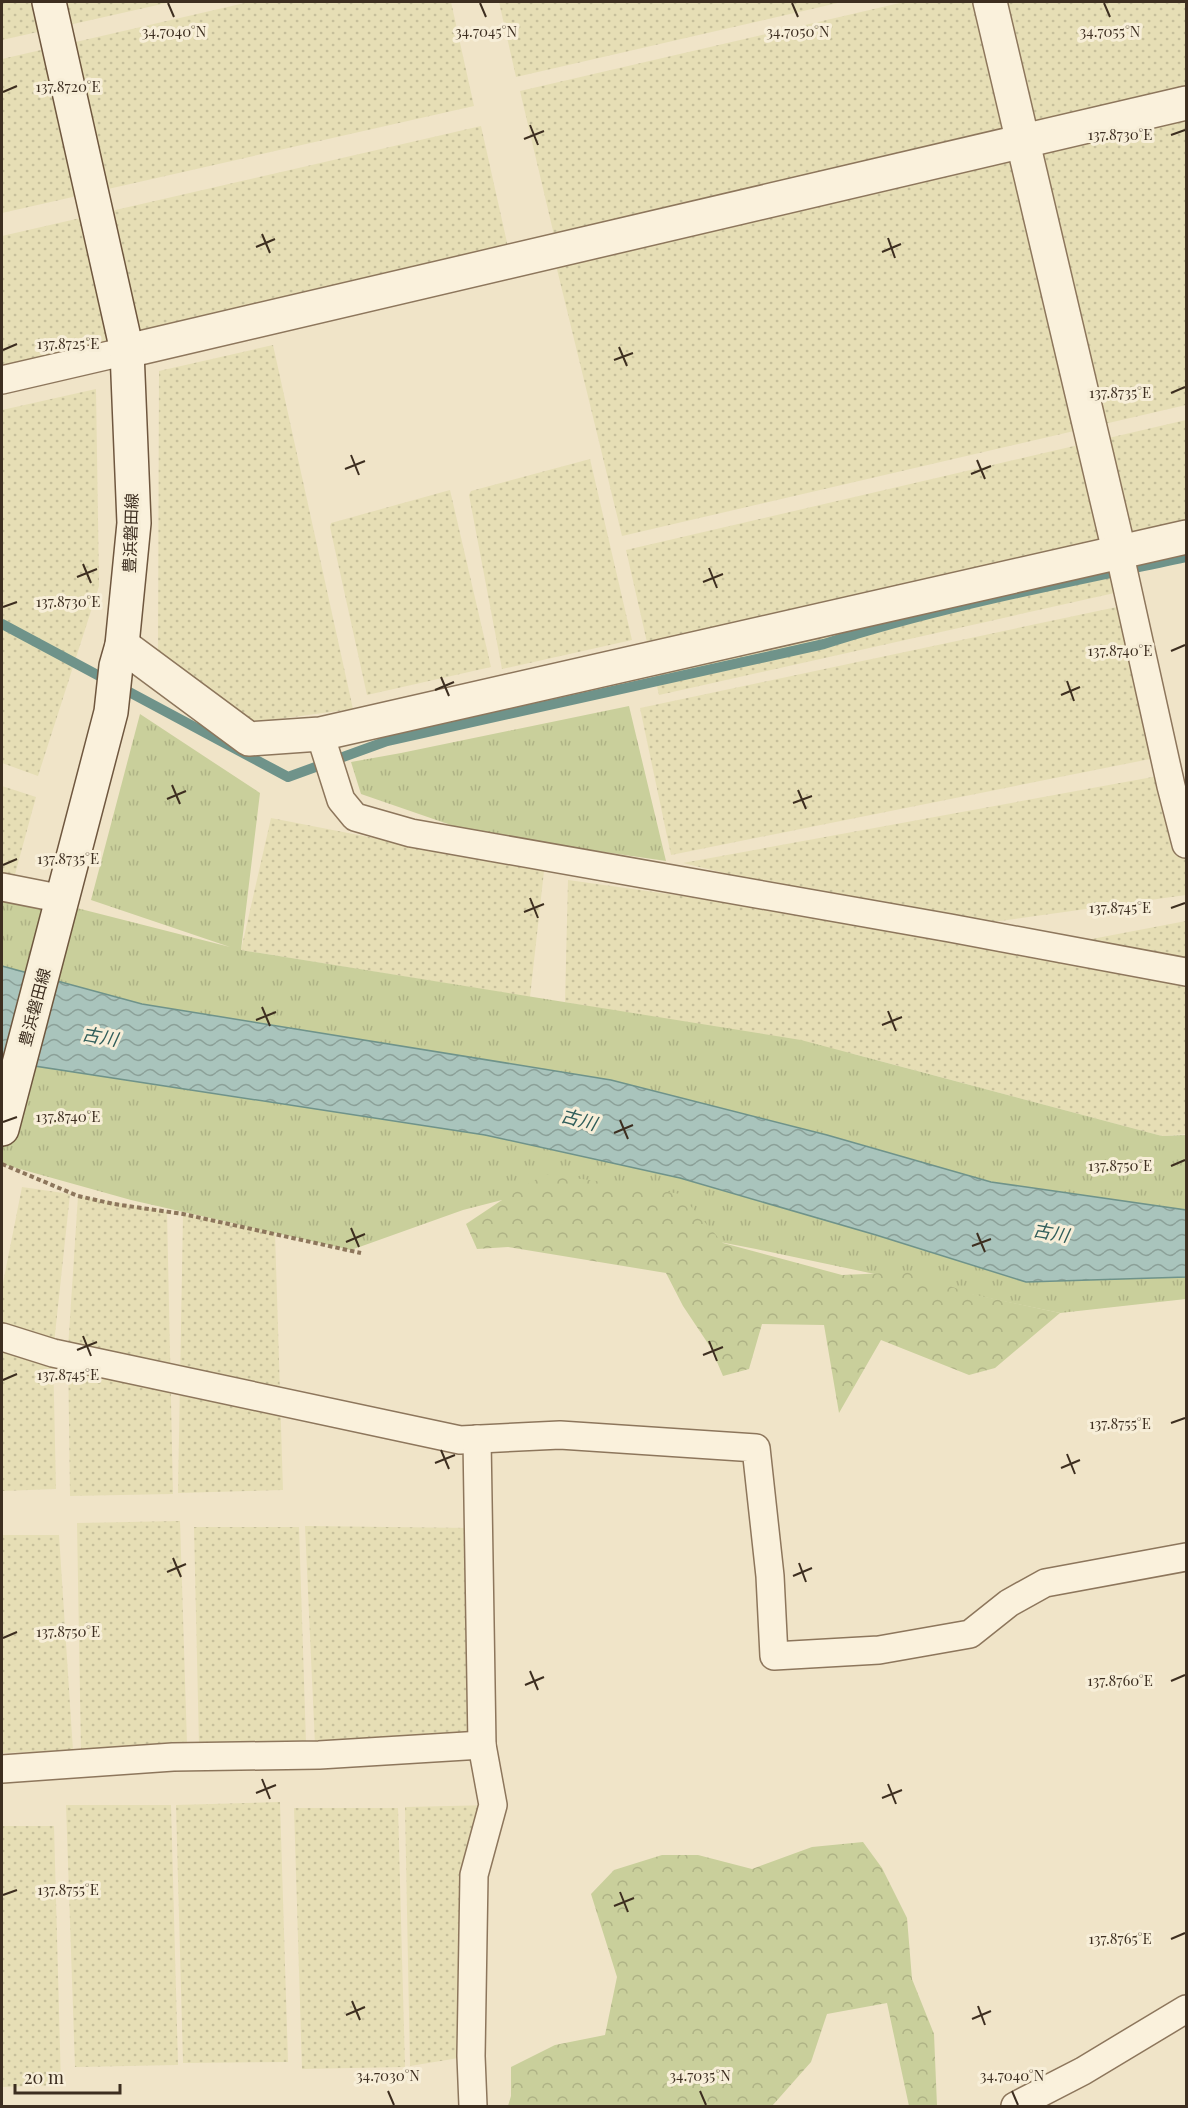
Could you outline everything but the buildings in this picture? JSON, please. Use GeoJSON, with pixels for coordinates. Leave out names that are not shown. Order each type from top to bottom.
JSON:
{"type":"FeatureCollection","features":[{"type":"Feature","properties":{"kind":"street","name":"豊浜磐田線"},"geometry":{"type":"LineString","coordinates":[[2,1129],[111,712],[134,524],[127,351],[49,2]]}},
{"type":"Feature","properties":{"kind":"street"},"geometry":{"type":"LineString","coordinates":[[990,2],[1186,844]]}},
{"type":"Feature","properties":{"kind":"street"},"geometry":{"type":"LineString","coordinates":[[2,380],[1186,103]]}},
{"type":"Feature","properties":{"kind":"street"},"geometry":{"type":"LineString","coordinates":[[119,656],[249,739],[320,734],[1186,537]]}},
{"type":"Feature","properties":{"kind":"street"},"geometry":{"type":"LineString","coordinates":[[320,734],[341,800],[355,817],[411,833],[1186,972]]}},
{"type":"Feature","properties":{"kind":"street"},"geometry":{"type":"LineString","coordinates":[[2,887],[63,899]]}},
{"type":"Feature","properties":{"kind":"street"},"geometry":{"type":"LineString","coordinates":[[2,1337],[53,1353],[460,1440],[560,1435],[756,1448],[770,1576],[774,1656],[879,1650],[970,1634],[1010,1603],[1045,1583],[1186,1557]]}},
{"type":"Feature","properties":{"kind":"street"},"geometry":{"type":"LineString","coordinates":[[473,2106],[471,2056],[474,1875],[494,1805],[482,1745],[477,1439]]}},
{"type":"Feature","properties":{"kind":"street"},"geometry":{"type":"LineString","coordinates":[[2,1769],[173,1757],[319,1755],[482,1745]]}},
{"type":"Feature","properties":{"kind":"street"},"geometry":{"type":"LineString","coordinates":[[1015,2106],[1083,2071],[1186,2009]]}},
{"type":"Feature","properties":{"kind":"path"},"geometry":{"type":"LineString","coordinates":[[2,1164],[78,1196],[114,1204],[183,1214],[361,1253]]}},
{"type":"Feature","properties":{"kind":"shaded area"},"geometry":{"type":"Polygon","coordinates":[[[2,2],[171,2],[2,40],[2,2]]]}},
{"type":"Feature","properties":{"kind":"shaded area"},"geometry":{"type":"Polygon","coordinates":[[[249,2],[451,2],[474,106],[2,213],[2,59],[249,2]]]}},
{"type":"Feature","properties":{"kind":"shaded area"},"geometry":{"type":"Polygon","coordinates":[[[499,2],[842,2],[516,77],[499,2]]]}},
{"type":"Feature","properties":{"kind":"shaded area"},"geometry":{"type":"Polygon","coordinates":[[[904,2],[1186,2],[1186,405],[622,536],[554,257],[554,235],[520,91],[904,2]]]}},
{"type":"Feature","properties":{"kind":"shaded area"},"geometry":{"type":"Polygon","coordinates":[[[481,126],[514,274],[2,390],[2,236],[481,126]]]}},
{"type":"Feature","properties":{"kind":"shaded area"},"geometry":{"type":"Polygon","coordinates":[[[273,345],[353,709],[248,723],[158,654],[159,371],[273,345]]]}},
{"type":"Feature","properties":{"kind":"shaded area"},"geometry":{"type":"Polygon","coordinates":[[[96,389],[99,586],[38,776],[2,763],[2,410],[96,389]]]}},
{"type":"Feature","properties":{"kind":"shaded area"},"geometry":{"type":"Polygon","coordinates":[[[1186,420],[1186,537],[1120,551],[1128,590],[659,695],[626,550],[1186,420]]]}},
{"type":"Feature","properties":{"kind":"shaded area"},"geometry":{"type":"Polygon","coordinates":[[[590,459],[632,640],[502,669],[469,495],[471,491],[590,459]]]}},
{"type":"Feature","properties":{"kind":"shaded area"},"geometry":{"type":"Polygon","coordinates":[[[450,490],[491,667],[367,695],[331,523],[450,490]]]}},
{"type":"Feature","properties":{"kind":"shaded area"},"geometry":{"type":"Polygon","coordinates":[[[1131,604],[1165,756],[671,855],[640,708],[1131,604]]]}},
{"type":"Feature","properties":{"kind":"shaded area"},"geometry":{"type":"Polygon","coordinates":[[[1169,774],[1186,843],[1186,895],[950,928],[683,863],[1169,774]]]}},
{"type":"Feature","properties":{"kind":"shaded area"},"geometry":{"type":"Polygon","coordinates":[[[2,786],[36,797],[11,889],[2,887],[2,786]]]}},
{"type":"Feature","properties":{"kind":"shaded area"},"geometry":{"type":"Polygon","coordinates":[[[271,818],[544,871],[530,997],[241,950],[271,818]]]}},
{"type":"Feature","properties":{"kind":"shaded area"},"geometry":{"type":"Polygon","coordinates":[[[568,880],[1050,947],[1186,921],[1186,1134],[1162,1136],[854,1054],[737,1036],[565,1002],[568,880]]]}},
{"type":"Feature","properties":{"kind":"shaded area"},"geometry":{"type":"Polygon","coordinates":[[[22,1187],[70,1194],[53,1353],[56,1489],[2,1491],[2,1288],[22,1187]]]}},
{"type":"Feature","properties":{"kind":"shaded area"},"geometry":{"type":"Polygon","coordinates":[[[78,1196],[167,1212],[173,1494],[70,1496],[68,1349],[78,1196]]]}},
{"type":"Feature","properties":{"kind":"shaded area"},"geometry":{"type":"Polygon","coordinates":[[[183,1214],[275,1232],[283,1490],[178,1493],[183,1214]]]}},
{"type":"Feature","properties":{"kind":"shaded area"},"geometry":{"type":"Polygon","coordinates":[[[180,1521],[187,1745],[81,1753],[77,1523],[180,1521]]]}},
{"type":"Feature","properties":{"kind":"shaded area"},"geometry":{"type":"Polygon","coordinates":[[[305,1526],[472,1528],[482,1745],[315,1745],[305,1526]]]}},
{"type":"Feature","properties":{"kind":"shaded area"},"geometry":{"type":"Polygon","coordinates":[[[194,1527],[299,1527],[306,1742],[199,1746],[194,1527]]]}},
{"type":"Feature","properties":{"kind":"shaded area"},"geometry":{"type":"Polygon","coordinates":[[[2,1535],[59,1535],[73,1751],[2,1753],[2,1535]]]}},
{"type":"Feature","properties":{"kind":"shaded area"},"geometry":{"type":"Polygon","coordinates":[[[280,1802],[288,2062],[183,2063],[176,1805],[280,1802]]]}},
{"type":"Feature","properties":{"kind":"shaded area"},"geometry":{"type":"Polygon","coordinates":[[[66,1805],[171,1805],[178,2065],[75,2067],[66,1805]]]}},
{"type":"Feature","properties":{"kind":"shaded area"},"geometry":{"type":"Polygon","coordinates":[[[493,1805],[471,2056],[410,2066],[405,1807],[493,1805]]]}},
{"type":"Feature","properties":{"kind":"shaded area"},"geometry":{"type":"Polygon","coordinates":[[[294,1808],[398,1808],[405,2067],[302,2069],[294,1808]]]}},
{"type":"Feature","properties":{"kind":"shaded area"},"geometry":{"type":"Polygon","coordinates":[[[2,1826],[54,1826],[61,2085],[2,2087],[2,1826]]]}},
{"type":"Feature","properties":{"kind":"green space"},"geometry":{"type":"Polygon","coordinates":[[[629,706],[666,861],[474,833],[361,794],[351,762],[401,753],[629,706]]]}},
{"type":"Feature","properties":{"kind":"green space"},"geometry":{"type":"Polygon","coordinates":[[[140,714],[260,793],[241,950],[801,1040],[1162,1136],[1186,1135],[1186,1299],[1060,1313],[756,1249],[502,1200],[463,1210],[351,1250],[131,1200],[2,1164],[2,889],[230,947],[91,900],[140,714]]]}},
{"type":"Feature","properties":{"kind":"green space"},"geometry":{"type":"Polygon","coordinates":[[[545,1174],[680,1194],[723,1243],[842,1275],[911,1272],[972,1294],[1060,1313],[995,1368],[969,1375],[881,1340],[839,1413],[824,1325],[762,1324],[749,1369],[723,1376],[711,1348],[683,1306],[666,1273],[508,1247],[477,1249],[466,1224],[545,1174]]]}},
{"type":"Feature","properties":{"kind":"green space"},"geometry":{"type":"Polygon","coordinates":[[[863,1842],[882,1868],[907,1918],[912,1979],[934,2034],[937,2106],[909,2106],[887,2003],[827,2014],[811,2062],[772,2106],[508,2106],[511,2096],[511,2067],[555,2045],[605,2035],[617,1977],[591,1894],[614,1870],[662,1855],[698,1855],[752,1869],[812,1847],[863,1842]]]}},
{"type":"Feature","properties":{"kind":"water","name":"古川"},"geometry":{"type":"Polygon","coordinates":[[[2,966],[142,1004],[611,1080],[827,1135],[991,1182],[1186,1210],[1186,1277],[1026,1282],[876,1235],[680,1178],[485,1135],[2,1061],[2,966]]]}},
{"type":"Feature","properties":{"kind":"waterway"},"geometry":{"type":"LineString","coordinates":[[2,624],[288,777],[387,741],[824,644],[958,607],[1186,557]]}}]}
